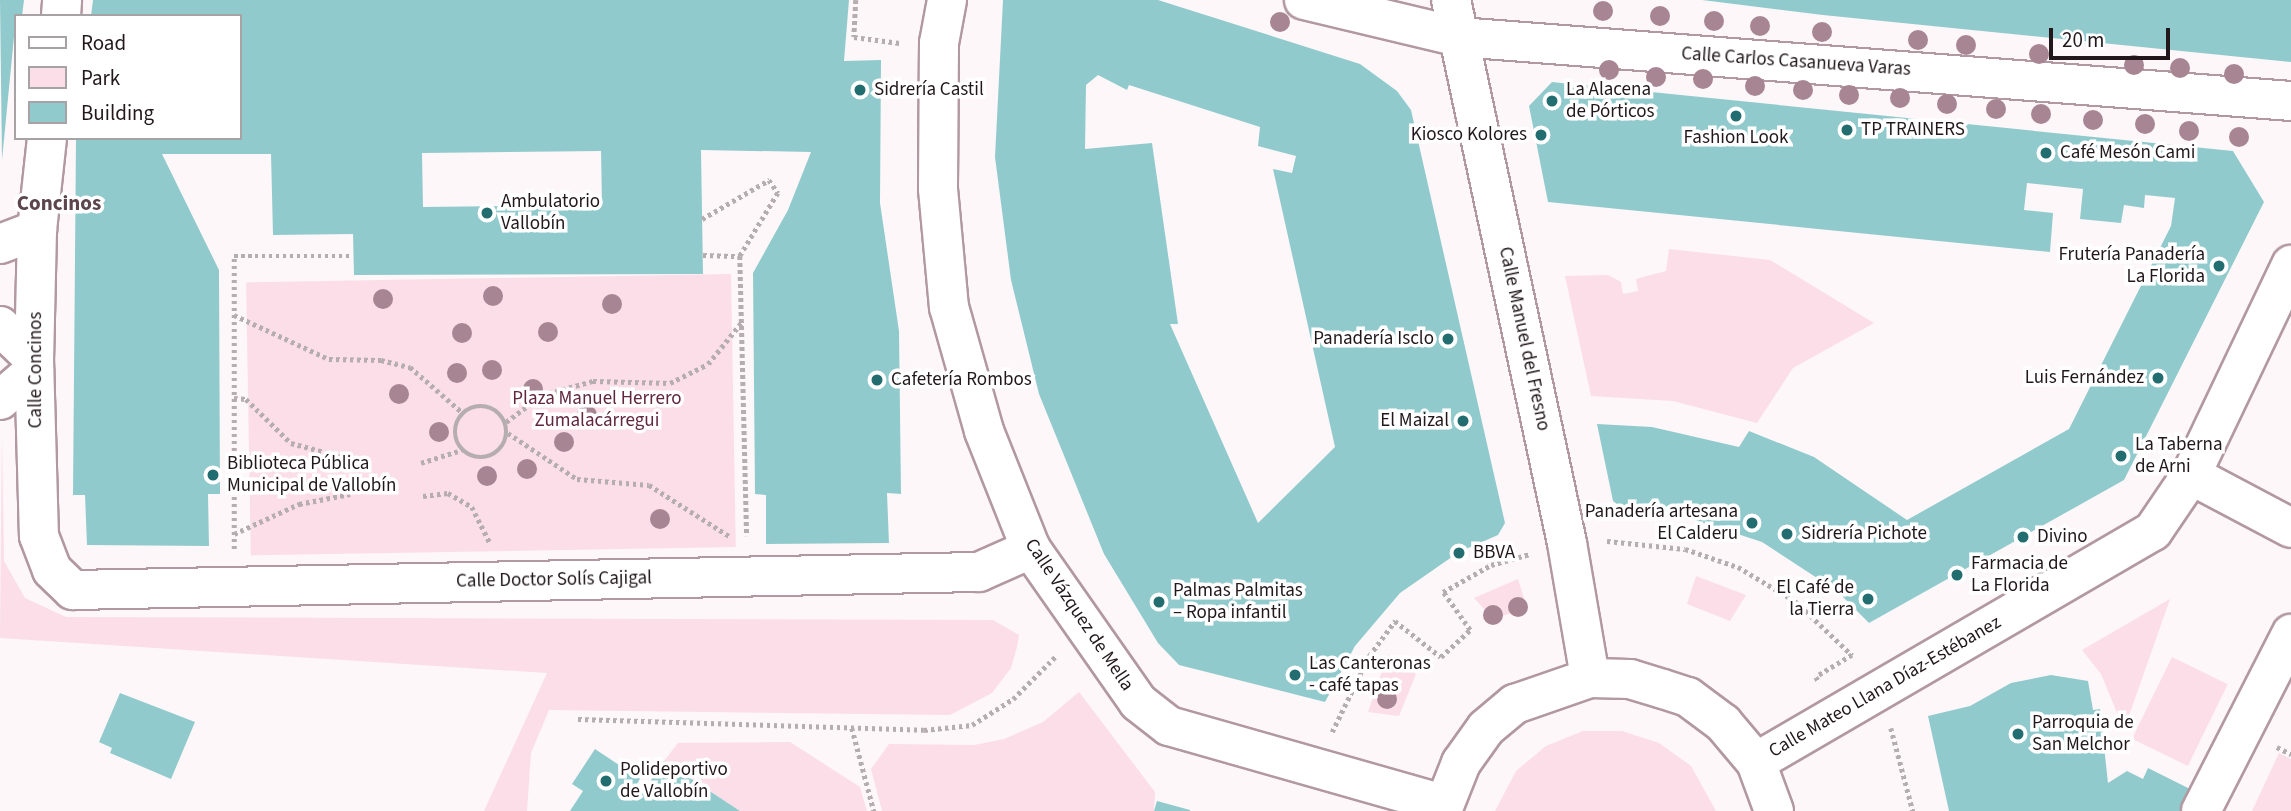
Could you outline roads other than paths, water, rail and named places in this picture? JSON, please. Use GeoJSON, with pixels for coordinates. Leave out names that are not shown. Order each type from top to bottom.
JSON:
{"type":"FeatureCollection","features":[{"type":"Feature","properties":{"kind":"street","name":"Calle Vázquez de Mella"},"geometry":{"type":"LineString","coordinates":[[947,0],[939,49],[938,189],[949,307],[984,431],[1031,549],[1138,702],[1169,726],[1205,740],[1443,807]]}},
{"type":"Feature","properties":{"kind":"street","name":"Calle Carlos Casanueva Varas"},"geometry":{"type":"LineString","coordinates":[[1304,0],[1459,37],[2291,101]]}},
{"type":"Feature","properties":{"kind":"street","name":"Calle Manuel del Fresno"},"geometry":{"type":"LineString","coordinates":[[1451,0],[1567,543],[1590,678]]}},
{"type":"Feature","properties":{"kind":"street","name":"Calle Concinos"},"geometry":{"type":"LineString","coordinates":[[47,140],[37,230],[34,365],[39,536],[52,570],[73,590]]}},
{"type":"Feature","properties":{"kind":"street"},"geometry":{"type":"LineString","coordinates":[[0,244],[37,230]]}},
{"type":"Feature","properties":{"kind":"street","name":"Calle Mateo Llana Díaz-Estébanez"},"geometry":{"type":"LineString","coordinates":[[1756,762],[2137,542],[2172,510],[2291,265]]}},
{"type":"Feature","properties":{"kind":"street"},"geometry":{"type":"LineString","coordinates":[[0,326],[34,365],[0,400]]}},
{"type":"Feature","properties":{"kind":"street"},"geometry":{"type":"LineString","coordinates":[[2191,475],[2291,528]]}},
{"type":"Feature","properties":{"kind":"street","name":"Calle Doctor Solís Cajigal"},"geometry":{"type":"LineString","coordinates":[[73,590],[979,572],[1031,549]]}},
{"type":"Feature","properties":{"kind":"street"},"geometry":{"type":"LineString","coordinates":[[2201,811],[2291,634]]}},
{"type":"Feature","properties":{"kind":"street"},"geometry":{"type":"LineString","coordinates":[[1443,807],[1461,763],[1486,729],[1515,704],[1590,678],[1630,679],[1688,697],[1724,723],[1756,762],[1774,811]]}},
{"type":"Feature","properties":{"kind":"place","name":"Sidrería Castil"},"geometry":{"type":"Point","coordinates":[860,90]}},
{"type":"Feature","properties":{"kind":"place","name":"La Alacena de Pórticos"},"geometry":{"type":"Point","coordinates":[1552,101]}},
{"type":"Feature","properties":{"kind":"place","name":"Fashion Look"},"geometry":{"type":"Point","coordinates":[1736,116]}},
{"type":"Feature","properties":{"kind":"place","name":"TP TRAINERS"},"geometry":{"type":"Point","coordinates":[1847,130]}},
{"type":"Feature","properties":{"kind":"place","name":"Kiosco Kolores"},"geometry":{"type":"Point","coordinates":[1541,135]}},
{"type":"Feature","properties":{"kind":"place","name":"Café Mesón Cami"},"geometry":{"type":"Point","coordinates":[2046,153]}},
{"type":"Feature","properties":{"kind":"place","name":"Ambulatorio Vallobín"},"geometry":{"type":"Point","coordinates":[487,213]}},
{"type":"Feature","properties":{"kind":"place","name":"Frutería Panadería La Florida"},"geometry":{"type":"Point","coordinates":[2219,266]}},
{"type":"Feature","properties":{"kind":"place","name":"Panadería Isclo"},"geometry":{"type":"Point","coordinates":[1448,339]}},
{"type":"Feature","properties":{"kind":"place","name":"Luis Fernández"},"geometry":{"type":"Point","coordinates":[2158,378]}},
{"type":"Feature","properties":{"kind":"place","name":"Cafetería Rombos"},"geometry":{"type":"Point","coordinates":[877,380]}},
{"type":"Feature","properties":{"kind":"place","name":"El Maizal"},"geometry":{"type":"Point","coordinates":[1463,421]}},
{"type":"Feature","properties":{"kind":"place","name":"La Taberna de Arni"},"geometry":{"type":"Point","coordinates":[2121,456]}},
{"type":"Feature","properties":{"kind":"place","name":"Biblioteca Pública Municipal de Vallobín"},"geometry":{"type":"Point","coordinates":[213,475]}},
{"type":"Feature","properties":{"kind":"place","name":"Panadería artesana El Calderu"},"geometry":{"type":"Point","coordinates":[1752,523]}},
{"type":"Feature","properties":{"kind":"place","name":"Sidrería Pichote"},"geometry":{"type":"Point","coordinates":[1787,534]}},
{"type":"Feature","properties":{"kind":"place","name":"Divino"},"geometry":{"type":"Point","coordinates":[2023,537]}},
{"type":"Feature","properties":{"kind":"place","name":"BBVA"},"geometry":{"type":"Point","coordinates":[1459,553]}},
{"type":"Feature","properties":{"kind":"place","name":"Farmacia de La Florida"},"geometry":{"type":"Point","coordinates":[1957,575]}},
{"type":"Feature","properties":{"kind":"place","name":"El Café de la Tierra"},"geometry":{"type":"Point","coordinates":[1868,599]}},
{"type":"Feature","properties":{"kind":"place","name":"Palmas Palmitas – Ropa infantil"},"geometry":{"type":"Point","coordinates":[1159,602]}},
{"type":"Feature","properties":{"kind":"place","name":"Las Canteronas - café tapas"},"geometry":{"type":"Point","coordinates":[1295,675]}},
{"type":"Feature","properties":{"kind":"place","name":"Parroquia de San Melchor"},"geometry":{"type":"Point","coordinates":[2018,734]}},
{"type":"Feature","properties":{"kind":"place","name":"Polideportivo de Vallobín"},"geometry":{"type":"Point","coordinates":[606,781]}},
{"type":"Feature","properties":{"kind":"district","name":"Concinos"},"geometry":{"type":"Point","coordinates":[59,203]}},
{"type":"Feature","properties":{"kind":"park label","name":"Plaza Manuel Herrero Zumalacárregui"},"geometry":{"type":"Point","coordinates":[597,410]}}]}
